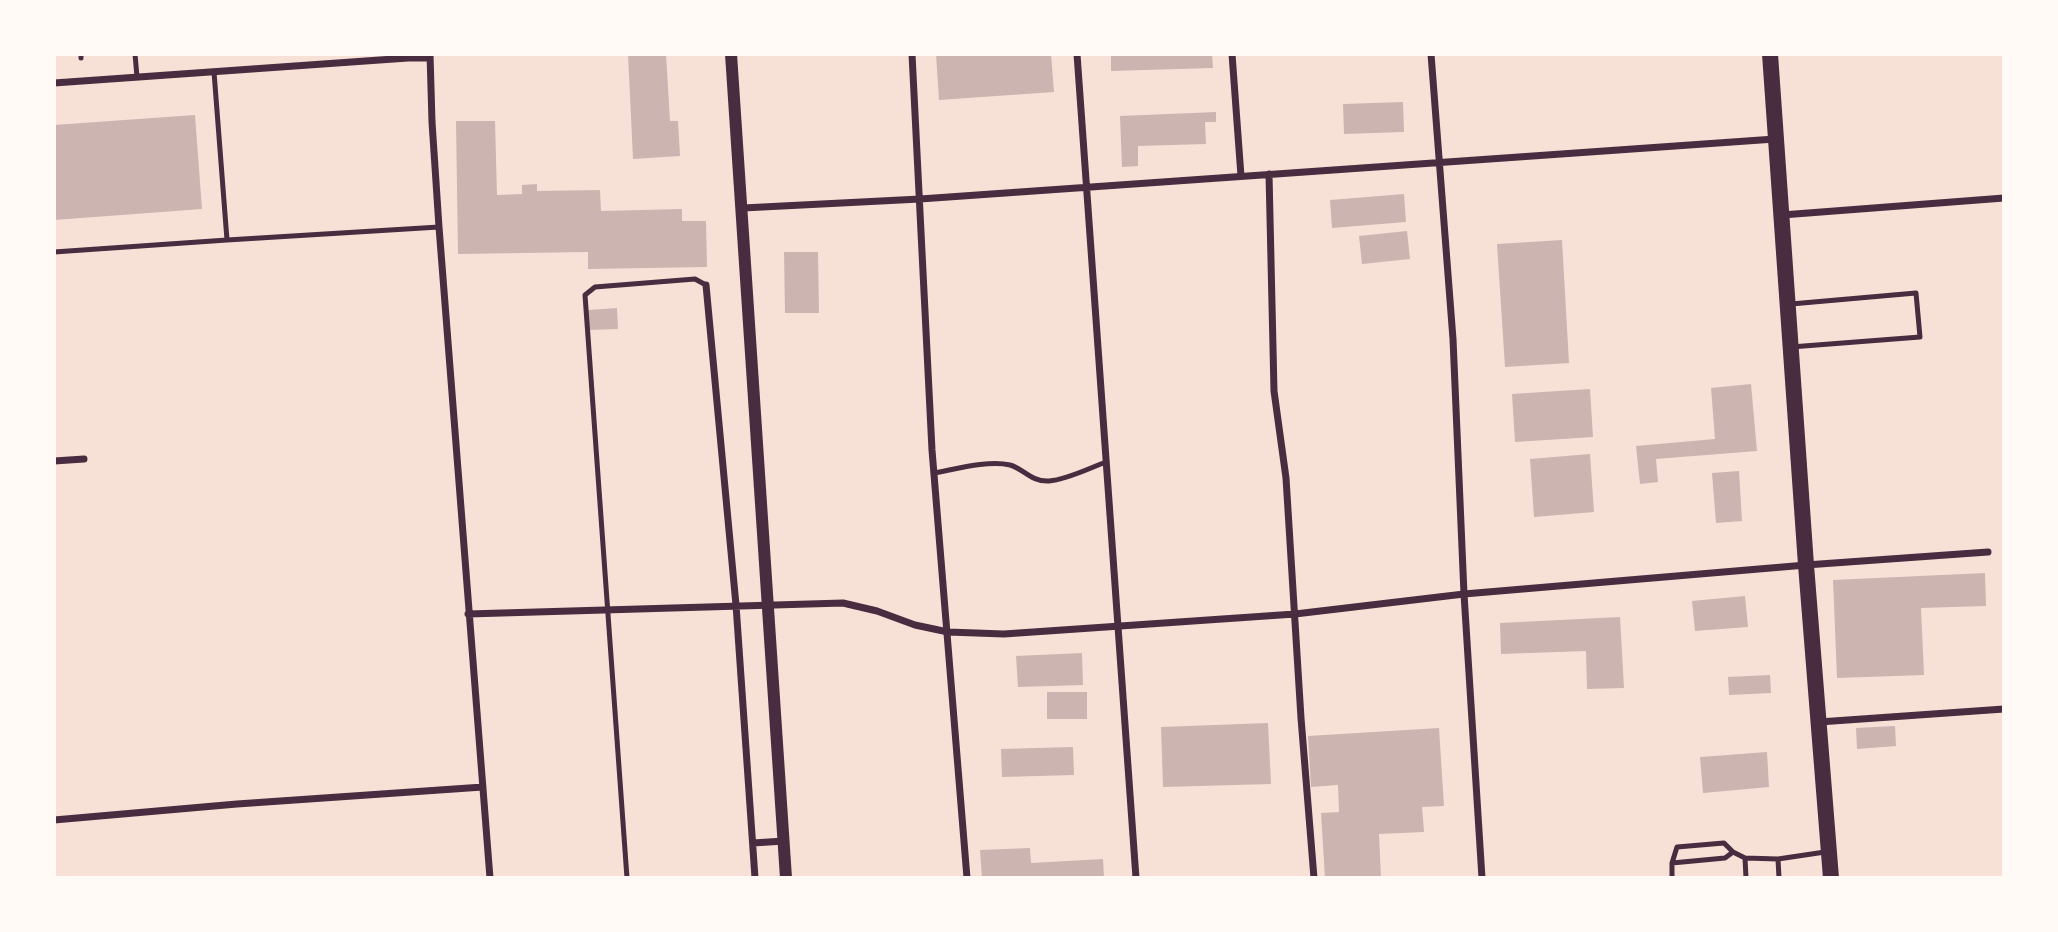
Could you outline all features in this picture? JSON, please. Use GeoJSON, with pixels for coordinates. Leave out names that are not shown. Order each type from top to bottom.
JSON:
{"type":"FeatureCollection","features":[{"type":"Feature","properties":{"kind":"main road"},"geometry":{"type":"LineString","coordinates":[[1770,54],[1830,878]]}},
{"type":"Feature","properties":{"kind":"street"},"geometry":{"type":"LineString","coordinates":[[731,54],[786,878]]}},
{"type":"Feature","properties":{"kind":"street"},"geometry":{"type":"LineString","coordinates":[[912,54],[934,473],[967,878]]}},
{"type":"Feature","properties":{"kind":"street"},"geometry":{"type":"LineString","coordinates":[[1077,54],[1136,878]]}},
{"type":"Feature","properties":{"kind":"street"},"geometry":{"type":"LineString","coordinates":[[1232,54],[1241,176]]}},
{"type":"Feature","properties":{"kind":"street"},"geometry":{"type":"LineString","coordinates":[[1431,54],[1453,339],[1464,594],[1482,878]]}},
{"type":"Feature","properties":{"kind":"street"},"geometry":{"type":"LineString","coordinates":[[54,83],[430,56],[439,227],[490,878]]}},
{"type":"Feature","properties":{"kind":"street"},"geometry":{"type":"LineString","coordinates":[[743,208],[1086,188],[1776,139]]}},
{"type":"Feature","properties":{"kind":"street"},"geometry":{"type":"LineString","coordinates":[[1269,174],[1274,391],[1286,478],[1314,878]]}},
{"type":"Feature","properties":{"kind":"street"},"geometry":{"type":"LineString","coordinates":[[1782,215],[2004,198]]}},
{"type":"Feature","properties":{"kind":"street"},"geometry":{"type":"LineString","coordinates":[[706,285],[736,605],[755,878]]}},
{"type":"Feature","properties":{"kind":"street"},"geometry":{"type":"LineString","coordinates":[[54,461],[84,459]]}},
{"type":"Feature","properties":{"kind":"street"},"geometry":{"type":"LineString","coordinates":[[468,614],[843,603],[948,632],[1004,634],[1295,614],[1464,594],[1988,552]]}},
{"type":"Feature","properties":{"kind":"street"},"geometry":{"type":"LineString","coordinates":[[1818,722],[2004,709]]}},
{"type":"Feature","properties":{"kind":"street"},"geometry":{"type":"LineString","coordinates":[[54,820],[483,787]]}},
{"type":"Feature","properties":{"kind":"street"},"geometry":{"type":"LineString","coordinates":[[753,842],[784,841]]}},
{"type":"Feature","properties":{"kind":"lane"},"geometry":{"type":"LineString","coordinates":[[135,54],[137,77]]}},
{"type":"Feature","properties":{"kind":"lane"},"geometry":{"type":"LineString","coordinates":[[214,72],[227,240]]}},
{"type":"Feature","properties":{"kind":"lane"},"geometry":{"type":"LineString","coordinates":[[54,252],[439,227]]}},
{"type":"Feature","properties":{"kind":"lane"},"geometry":{"type":"LineString","coordinates":[[627,878],[585,295],[595,287],[695,279],[706,285]]}},
{"type":"Feature","properties":{"kind":"lane"},"geometry":{"type":"LineString","coordinates":[[1788,305],[1916,293],[1920,337],[1791,348]]}},
{"type":"Feature","properties":{"kind":"lane"},"geometry":{"type":"LineString","coordinates":[[934,473],[972,466],[1012,465],[1032,479],[1050,481],[1106,462]]}},
{"type":"Feature","properties":{"kind":"lane"},"geometry":{"type":"LineString","coordinates":[[1672,878],[1672,863],[1677,847],[1724,843],[1745,858],[1778,859],[1828,852]]}},
{"type":"Feature","properties":{"kind":"lane"},"geometry":{"type":"LineString","coordinates":[[1672,863],[1725,858],[1733,852]]}},
{"type":"Feature","properties":{"kind":"lane"},"geometry":{"type":"LineString","coordinates":[[1745,858],[1745,878]]}},
{"type":"Feature","properties":{"kind":"lane"},"geometry":{"type":"LineString","coordinates":[[1778,859],[1779,878]]}},
{"type":"Feature","properties":{"kind":"building"},"geometry":{"type":"Polygon","coordinates":[[[628,54],[666,54],[670,121],[678,121],[680,156],[633,159],[628,54]]]}},
{"type":"Feature","properties":{"kind":"building"},"geometry":{"type":"Polygon","coordinates":[[[936,54],[1051,54],[1054,92],[939,100],[936,54]]]}},
{"type":"Feature","properties":{"kind":"building"},"geometry":{"type":"Polygon","coordinates":[[[1111,54],[1212,54],[1213,68],[1111,71],[1111,54]]]}},
{"type":"Feature","properties":{"kind":"building"},"geometry":{"type":"Polygon","coordinates":[[[1403,102],[1404,132],[1344,134],[1343,104],[1403,102]]]}},
{"type":"Feature","properties":{"kind":"building"},"geometry":{"type":"Polygon","coordinates":[[[1216,112],[1216,122],[1205,122],[1206,144],[1138,146],[1138,166],[1122,167],[1120,116],[1216,112]]]}},
{"type":"Feature","properties":{"kind":"building"},"geometry":{"type":"Polygon","coordinates":[[[195,115],[202,209],[54,220],[54,125],[195,115]]]}},
{"type":"Feature","properties":{"kind":"building"},"geometry":{"type":"Polygon","coordinates":[[[456,121],[495,121],[497,195],[522,194],[522,185],[537,184],[537,191],[600,190],[601,211],[682,209],[682,221],[706,221],[707,267],[588,269],[588,252],[458,254],[456,121]]]}},
{"type":"Feature","properties":{"kind":"building"},"geometry":{"type":"Polygon","coordinates":[[[1404,194],[1406,222],[1332,228],[1330,200],[1404,194]]]}},
{"type":"Feature","properties":{"kind":"building"},"geometry":{"type":"Polygon","coordinates":[[[1407,231],[1410,259],[1362,264],[1359,236],[1407,231]]]}},
{"type":"Feature","properties":{"kind":"building"},"geometry":{"type":"Polygon","coordinates":[[[1562,240],[1569,363],[1505,367],[1497,244],[1562,240]]]}},
{"type":"Feature","properties":{"kind":"building"},"geometry":{"type":"Polygon","coordinates":[[[784,252],[818,252],[819,313],[785,313],[784,252]]]}},
{"type":"Feature","properties":{"kind":"building"},"geometry":{"type":"Polygon","coordinates":[[[617,308],[618,329],[589,330],[588,310],[617,308]]]}},
{"type":"Feature","properties":{"kind":"building"},"geometry":{"type":"Polygon","coordinates":[[[1751,384],[1757,451],[1656,459],[1658,482],[1640,484],[1636,446],[1715,439],[1711,388],[1751,384]]]}},
{"type":"Feature","properties":{"kind":"building"},"geometry":{"type":"Polygon","coordinates":[[[1590,389],[1593,437],[1515,442],[1512,394],[1590,389]]]}},
{"type":"Feature","properties":{"kind":"building"},"geometry":{"type":"Polygon","coordinates":[[[1590,454],[1594,512],[1534,517],[1530,459],[1590,454]]]}},
{"type":"Feature","properties":{"kind":"building"},"geometry":{"type":"Polygon","coordinates":[[[1739,471],[1742,521],[1716,523],[1712,473],[1739,471]]]}},
{"type":"Feature","properties":{"kind":"building"},"geometry":{"type":"Polygon","coordinates":[[[1985,573],[1986,606],[1921,608],[1924,675],[1837,678],[1833,580],[1985,573]]]}},
{"type":"Feature","properties":{"kind":"building"},"geometry":{"type":"Polygon","coordinates":[[[1745,596],[1748,627],[1695,631],[1692,601],[1745,596]]]}},
{"type":"Feature","properties":{"kind":"building"},"geometry":{"type":"Polygon","coordinates":[[[1620,617],[1624,688],[1587,689],[1586,651],[1501,654],[1500,623],[1620,617]]]}},
{"type":"Feature","properties":{"kind":"building"},"geometry":{"type":"Polygon","coordinates":[[[1082,653],[1083,685],[1018,687],[1016,656],[1082,653]]]}},
{"type":"Feature","properties":{"kind":"building"},"geometry":{"type":"Polygon","coordinates":[[[1770,675],[1771,693],[1729,695],[1728,677],[1770,675]]]}},
{"type":"Feature","properties":{"kind":"building"},"geometry":{"type":"Polygon","coordinates":[[[1047,692],[1087,692],[1087,719],[1047,719],[1047,692]]]}},
{"type":"Feature","properties":{"kind":"building"},"geometry":{"type":"Polygon","coordinates":[[[1268,723],[1271,784],[1163,787],[1161,727],[1268,723]]]}},
{"type":"Feature","properties":{"kind":"building"},"geometry":{"type":"Polygon","coordinates":[[[1895,726],[1896,746],[1857,749],[1856,728],[1895,726]]]}},
{"type":"Feature","properties":{"kind":"building"},"geometry":{"type":"Polygon","coordinates":[[[1439,728],[1444,806],[1422,807],[1424,832],[1379,834],[1381,878],[1325,878],[1321,813],[1339,812],[1338,785],[1311,787],[1308,736],[1439,728]]]}},
{"type":"Feature","properties":{"kind":"building"},"geometry":{"type":"Polygon","coordinates":[[[1073,747],[1074,775],[1002,777],[1001,749],[1073,747]]]}},
{"type":"Feature","properties":{"kind":"building"},"geometry":{"type":"Polygon","coordinates":[[[1767,752],[1769,787],[1703,793],[1700,757],[1767,752]]]}},
{"type":"Feature","properties":{"kind":"building"},"geometry":{"type":"Polygon","coordinates":[[[1030,848],[1031,863],[1103,859],[1104,878],[982,878],[980,850],[1030,848]]]}}]}
